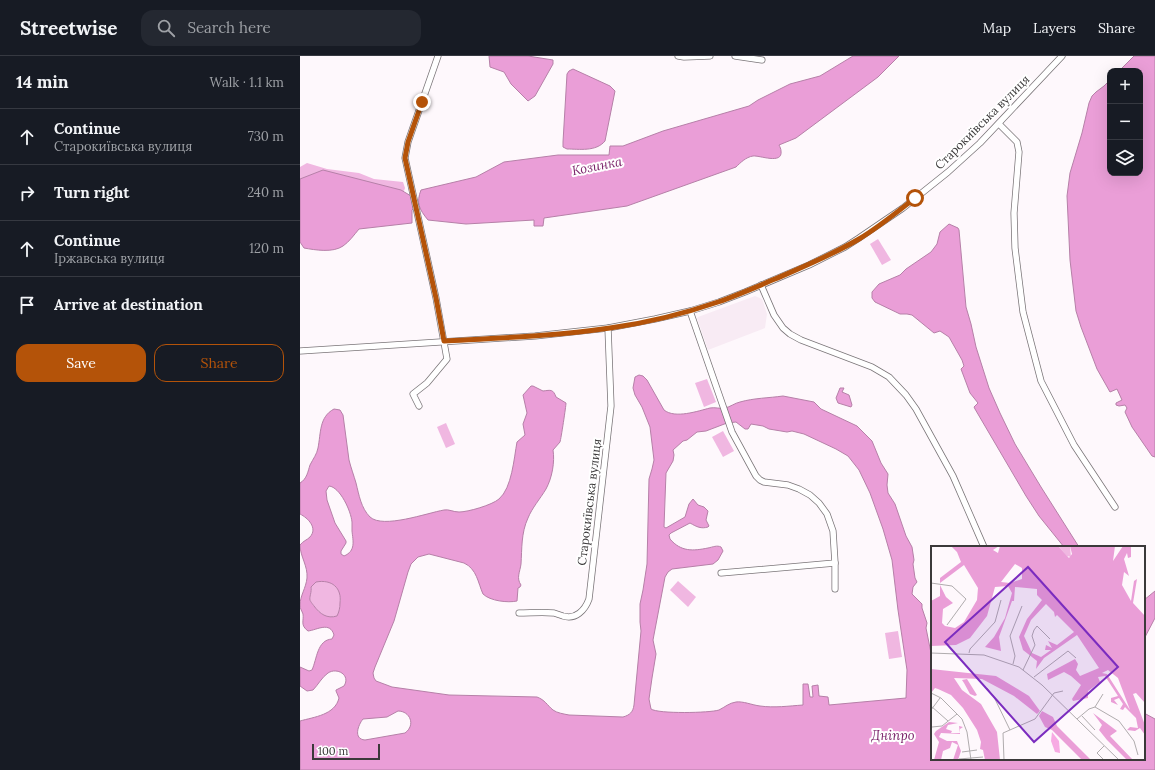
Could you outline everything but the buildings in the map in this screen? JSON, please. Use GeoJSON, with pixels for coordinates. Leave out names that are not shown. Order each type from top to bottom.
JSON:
{"type":"FeatureCollection","features":[{"type":"Feature","properties":{"kind":"street"},"geometry":{"type":"LineString","coordinates":[[419,406],[412,394],[427,383],[447,359],[436,298],[405,158],[408,142],[438,56]]}},
{"type":"Feature","properties":{"kind":"street"},"geometry":{"type":"LineString","coordinates":[[678,56],[710,56]]}},
{"type":"Feature","properties":{"kind":"street"},"geometry":{"type":"LineString","coordinates":[[735,56],[762,60]]}},
{"type":"Feature","properties":{"kind":"street","name":"Старокиївська вулиця"},"geometry":{"type":"LineString","coordinates":[[300,351],[536,336],[608,328],[690,311],[718,302],[809,265],[859,238],[885,221],[948,172],[999,124],[1062,56]]}},
{"type":"Feature","properties":{"kind":"street"},"geometry":{"type":"LineString","coordinates":[[999,124],[1017,142],[1018,146],[1014,213],[1015,248],[1023,312],[1041,381],[1074,445],[1115,507]]}},
{"type":"Feature","properties":{"kind":"street"},"geometry":{"type":"LineString","coordinates":[[761,285],[774,315],[783,328],[790,334],[801,340],[872,367],[889,377],[906,395],[953,476],[984,546]]}},
{"type":"Feature","properties":{"kind":"street"},"geometry":{"type":"LineString","coordinates":[[690,311],[732,432],[756,476],[764,482],[795,487],[813,498],[827,514],[833,531],[835,588]]}},
{"type":"Feature","properties":{"kind":"street","name":"Старокиївська вулиця"},"geometry":{"type":"LineString","coordinates":[[519,613],[555,613],[572,617],[583,610],[589,599],[611,406],[608,328]]}},
{"type":"Feature","properties":{"kind":"street"},"geometry":{"type":"LineString","coordinates":[[721,573],[835,562]]}},
{"type":"Feature","properties":{"kind":"shaded area"},"geometry":{"type":"Polygon","coordinates":[[[307,163],[327,169],[359,173],[374,179],[403,182],[405,188],[403,194],[300,179],[300,167],[307,163]]]}},
{"type":"Feature","properties":{"kind":"shaded area"},"geometry":{"type":"Polygon","coordinates":[[[878,239],[891,260],[882,265],[870,244],[878,239]]]}},
{"type":"Feature","properties":{"kind":"shaded area"},"geometry":{"type":"Polygon","coordinates":[[[755,296],[762,299],[767,314],[765,328],[708,350],[697,318],[755,296]]]}},
{"type":"Feature","properties":{"kind":"shaded area"},"geometry":{"type":"Polygon","coordinates":[[[707,379],[716,402],[704,407],[695,383],[707,379]]]}},
{"type":"Feature","properties":{"kind":"shaded area"},"geometry":{"type":"Polygon","coordinates":[[[446,423],[455,444],[446,448],[437,427],[446,423]]]}},
{"type":"Feature","properties":{"kind":"shaded area"},"geometry":{"type":"Polygon","coordinates":[[[723,431],[734,451],[723,457],[712,437],[723,431]]]}},
{"type":"Feature","properties":{"kind":"shaded area"},"geometry":{"type":"Polygon","coordinates":[[[322,581],[331,583],[338,589],[340,608],[337,616],[330,617],[324,615],[316,609],[311,601],[311,587],[316,582],[322,581]]]}},
{"type":"Feature","properties":{"kind":"shaded area"},"geometry":{"type":"Polygon","coordinates":[[[678,581],[696,597],[688,607],[670,590],[678,581]]]}},
{"type":"Feature","properties":{"kind":"shaded area"},"geometry":{"type":"Polygon","coordinates":[[[898,631],[902,657],[889,659],[885,633],[898,631]]]}},
{"type":"Feature","properties":{"kind":"water"},"geometry":{"type":"Polygon","coordinates":[[[489,56],[528,56],[553,60],[553,64],[535,96],[528,101],[511,84],[504,72],[490,67],[489,56]]]}},
{"type":"Feature","properties":{"kind":"water","name":"Козинка"},"geometry":{"type":"Polygon","coordinates":[[[853,56],[899,56],[878,77],[796,138],[779,145],[781,155],[778,158],[753,156],[743,160],[736,167],[627,206],[544,218],[543,226],[534,226],[534,220],[466,224],[428,220],[419,206],[421,190],[476,177],[504,162],[558,155],[609,155],[610,146],[623,146],[663,131],[749,106],[790,84],[820,76],[853,56]]]}},
{"type":"Feature","properties":{"kind":"water"},"geometry":{"type":"Polygon","coordinates":[[[1134,56],[1155,56],[1155,457],[1152,456],[1132,427],[1125,412],[1127,408],[1125,405],[1116,405],[1116,403],[1122,400],[1117,389],[1110,392],[1097,369],[1076,311],[1070,260],[1067,196],[1070,173],[1089,103],[1092,96],[1107,83],[1107,176],[1143,176],[1143,68],[1122,68],[1134,56]]]}},
{"type":"Feature","properties":{"kind":"water"},"geometry":{"type":"Polygon","coordinates":[[[573,69],[610,86],[615,91],[605,141],[597,147],[567,149],[563,147],[567,74],[573,69]]]}},
{"type":"Feature","properties":{"kind":"water"},"geometry":{"type":"Polygon","coordinates":[[[323,170],[401,190],[411,196],[414,208],[412,210],[412,223],[359,229],[345,244],[334,250],[313,250],[304,248],[300,242],[300,179],[323,170]]]}},
{"type":"Feature","properties":{"kind":"water"},"geometry":{"type":"Polygon","coordinates":[[[949,224],[958,228],[959,230],[966,307],[976,347],[989,388],[1015,444],[1078,546],[1063,546],[1039,516],[1026,496],[974,407],[978,403],[970,393],[961,369],[964,366],[962,360],[949,337],[940,331],[934,333],[912,315],[900,314],[875,302],[872,298],[872,292],[879,284],[900,275],[906,269],[931,252],[937,244],[940,232],[949,224]]]}},
{"type":"Feature","properties":{"kind":"water","name":"Дніпро"},"geometry":{"type":"Polygon","coordinates":[[[639,375],[643,376],[647,380],[664,410],[674,414],[710,408],[725,408],[745,401],[783,396],[814,402],[821,409],[857,426],[872,441],[881,463],[888,474],[888,493],[895,504],[906,536],[912,547],[915,578],[917,582],[913,587],[912,594],[922,604],[927,623],[926,628],[931,653],[931,760],[1145,760],[1145,714],[1155,719],[1155,770],[300,770],[300,721],[329,712],[337,704],[339,698],[336,690],[344,686],[346,682],[346,678],[342,673],[332,671],[322,679],[313,690],[307,691],[300,686],[300,667],[309,671],[312,670],[320,646],[327,640],[332,639],[334,635],[330,628],[326,627],[308,631],[303,625],[303,614],[300,605],[307,574],[300,545],[310,537],[313,530],[309,521],[300,514],[300,483],[306,477],[317,452],[323,421],[329,412],[334,409],[340,410],[343,415],[349,460],[362,505],[370,517],[376,520],[395,521],[444,510],[455,512],[468,511],[486,506],[499,499],[507,488],[510,480],[517,442],[525,435],[523,424],[527,413],[523,395],[531,386],[533,386],[543,391],[551,391],[556,397],[566,403],[560,442],[553,450],[553,465],[550,480],[530,514],[524,529],[519,577],[521,585],[518,588],[517,601],[499,601],[483,594],[472,569],[464,563],[429,554],[418,557],[411,564],[394,621],[373,673],[376,681],[392,687],[449,695],[537,697],[555,711],[569,715],[623,717],[631,713],[634,705],[641,631],[640,604],[647,564],[649,479],[654,460],[650,427],[633,388],[635,377],[639,375]],[[736,422],[727,423],[706,431],[697,432],[687,440],[683,441],[673,450],[673,461],[666,473],[664,527],[666,528],[685,517],[689,504],[693,499],[698,505],[704,507],[708,511],[706,520],[709,526],[706,528],[701,528],[690,523],[671,533],[669,535],[670,539],[678,546],[688,550],[718,546],[721,547],[723,551],[718,560],[713,564],[672,569],[665,577],[653,640],[656,654],[649,699],[651,709],[663,712],[706,712],[719,710],[731,703],[736,702],[765,707],[803,705],[803,684],[808,684],[810,697],[813,697],[812,686],[818,685],[819,696],[828,697],[829,705],[906,698],[907,670],[892,560],[870,493],[859,470],[848,456],[804,434],[792,431],[787,432],[769,429],[763,426],[751,424],[748,429],[745,429],[736,422]],[[329,486],[326,491],[327,500],[335,523],[346,541],[341,551],[341,554],[344,556],[348,554],[353,545],[351,517],[341,495],[333,487],[329,486]],[[322,581],[316,582],[311,587],[310,600],[316,609],[321,613],[330,617],[337,616],[340,608],[338,589],[331,583],[322,581]],[[398,711],[387,717],[363,719],[358,728],[359,737],[365,740],[405,733],[410,726],[410,719],[406,713],[398,711]]]}},
{"type":"Feature","properties":{"kind":"water"},"geometry":{"type":"Polygon","coordinates":[[[840,388],[844,388],[842,392],[849,395],[852,405],[851,407],[838,403],[836,398],[840,388]]]}},
{"type":"Feature","properties":{"kind":"water"},"geometry":{"type":"Polygon","coordinates":[[[1155,591],[1155,618],[1145,637],[1145,599],[1155,591]]]}},
{"type":"Feature","properties":{"kind":"route"},"geometry":{"type":"LineString","coordinates":[[422,102],[408,142],[405,158],[444,341],[536,336],[608,328],[690,311],[745,292],[809,265],[845,247],[885,221],[915,198]]}}]}
